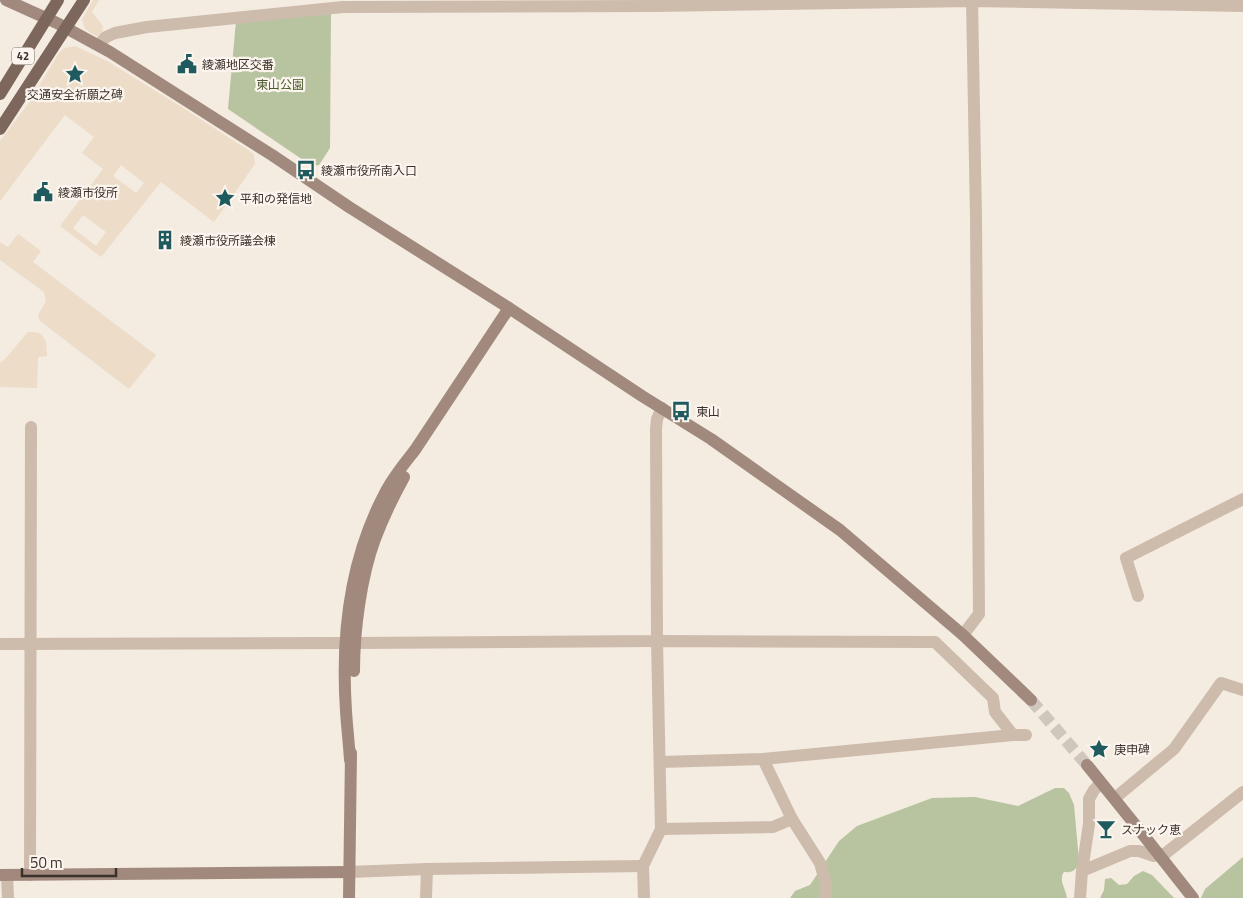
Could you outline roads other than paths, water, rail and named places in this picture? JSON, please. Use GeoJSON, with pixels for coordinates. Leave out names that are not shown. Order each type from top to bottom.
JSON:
{"type":"FeatureCollection","features":[{"type":"Feature","properties":{"kind":"main road","name":"42"},"geometry":{"type":"LineString","coordinates":[[0,94],[58,0]]}},
{"type":"Feature","properties":{"kind":"main road","name":"42"},"geometry":{"type":"LineString","coordinates":[[0,129],[84,0]]}},
{"type":"Feature","properties":{"kind":"street"},"geometry":{"type":"LineString","coordinates":[[6,0],[46,18],[110,52],[711,439],[840,530],[963,635],[1030,700]]}},
{"type":"Feature","properties":{"kind":"street"},"geometry":{"type":"LineString","coordinates":[[98,45],[106,37],[115,33],[146,27],[343,7],[655,6],[972,1],[1243,6]]}},
{"type":"Feature","properties":{"kind":"street"},"geometry":{"type":"LineString","coordinates":[[963,635],[979,614],[976,218],[972,1]]}},
{"type":"Feature","properties":{"kind":"street"},"geometry":{"type":"LineString","coordinates":[[110,52],[120,37],[146,27]]}},
{"type":"Feature","properties":{"kind":"street"},"geometry":{"type":"LineString","coordinates":[[349,898],[350,760],[346,710],[351,643],[348,618],[359,559],[365,537],[385,493],[509,308]]}},
{"type":"Feature","properties":{"kind":"street"},"geometry":{"type":"LineString","coordinates":[[644,898],[643,866],[661,829],[657,641],[656,429],[657,419],[662,408]]}},
{"type":"Feature","properties":{"kind":"street"},"geometry":{"type":"LineString","coordinates":[[30,875],[31,427]]}},
{"type":"Feature","properties":{"kind":"street"},"geometry":{"type":"LineString","coordinates":[[1138,596],[1126,558],[1243,499]]}},
{"type":"Feature","properties":{"kind":"street"},"geometry":{"type":"LineString","coordinates":[[0,644],[657,641],[934,642],[993,698],[995,712],[1020,735],[763,759],[660,762]]}},
{"type":"Feature","properties":{"kind":"street"},"geometry":{"type":"LineString","coordinates":[[1115,798],[1174,749],[1221,683],[1243,690]]}},
{"type":"Feature","properties":{"kind":"street"},"geometry":{"type":"LineString","coordinates":[[763,759],[792,819],[820,863],[826,884],[826,898]]}},
{"type":"Feature","properties":{"kind":"street"},"geometry":{"type":"LineString","coordinates":[[1086,765],[1115,798],[1193,898]]}},
{"type":"Feature","properties":{"kind":"street"},"geometry":{"type":"LineString","coordinates":[[1080,898],[1089,824],[1089,799],[1101,782]]}},
{"type":"Feature","properties":{"kind":"street"},"geometry":{"type":"LineString","coordinates":[[1082,872],[1130,851],[1139,851],[1154,856],[1166,853],[1243,792]]}},
{"type":"Feature","properties":{"kind":"street"},"geometry":{"type":"LineString","coordinates":[[661,829],[773,827],[792,819]]}},
{"type":"Feature","properties":{"kind":"street"},"geometry":{"type":"LineString","coordinates":[[8,898],[4,875],[349,872],[643,866]]}},
{"type":"Feature","properties":{"kind":"street"},"geometry":{"type":"LineString","coordinates":[[426,898],[427,869]]}},
{"type":"Feature","properties":{"kind":"tunnel"},"geometry":{"type":"LineString","coordinates":[[1031,700],[1087,765]]}},
{"type":"Feature","properties":{"kind":"place","name":"綾瀬地区交番"},"geometry":{"type":"Point","coordinates":[187,64]}},
{"type":"Feature","properties":{"kind":"place","name":"交通安全祈願之碑"},"geometry":{"type":"Point","coordinates":[75,74]}},
{"type":"Feature","properties":{"kind":"place","name":"綾瀬市役所南入口"},"geometry":{"type":"Point","coordinates":[306,170]}},
{"type":"Feature","properties":{"kind":"place","name":"綾瀬市役所"},"geometry":{"type":"Point","coordinates":[43,192]}},
{"type":"Feature","properties":{"kind":"place","name":"平和の発信地"},"geometry":{"type":"Point","coordinates":[225,198]}},
{"type":"Feature","properties":{"kind":"place","name":"綾瀬市役所議会棟"},"geometry":{"type":"Point","coordinates":[165,240]}},
{"type":"Feature","properties":{"kind":"place","name":"東山"},"geometry":{"type":"Point","coordinates":[681,411]}},
{"type":"Feature","properties":{"kind":"place","name":"庚申碑"},"geometry":{"type":"Point","coordinates":[1099,749]}},
{"type":"Feature","properties":{"kind":"place","name":"スナック恵"},"geometry":{"type":"Point","coordinates":[1106,829]}},
{"type":"Feature","properties":{"kind":"park label","name":"東山公園"},"geometry":{"type":"Point","coordinates":[280,84]}}]}
